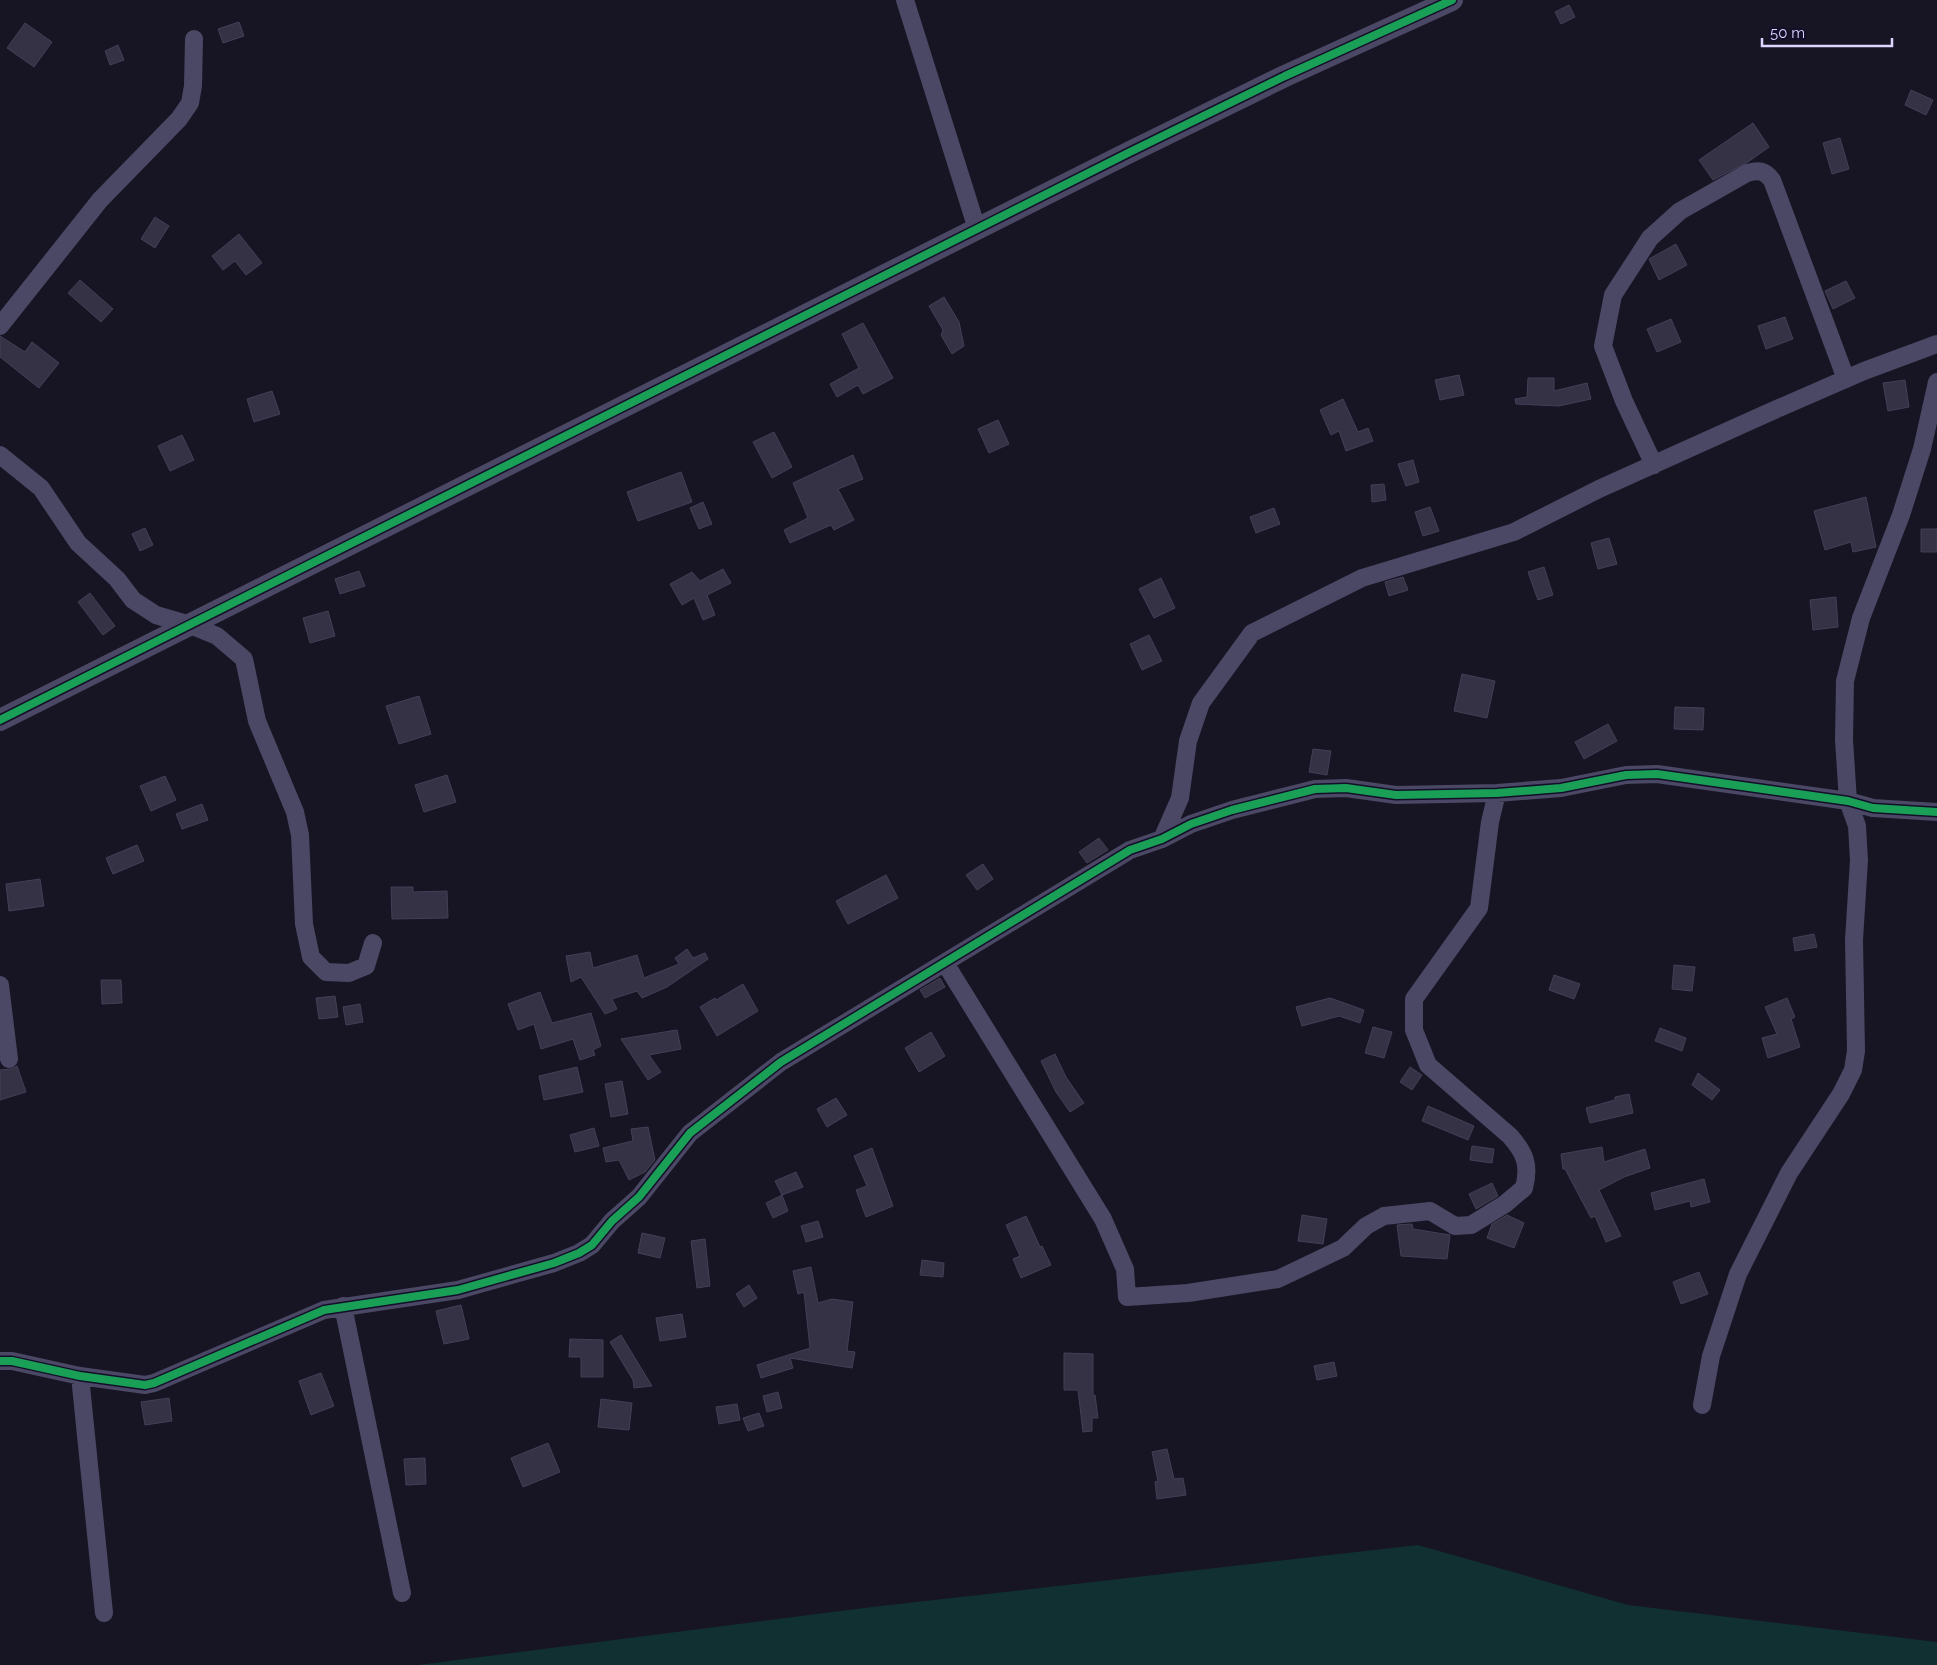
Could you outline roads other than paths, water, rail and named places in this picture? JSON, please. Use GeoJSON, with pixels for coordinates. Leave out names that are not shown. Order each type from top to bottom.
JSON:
{"type":"FeatureCollection","features":[{"type":"Feature","properties":{"kind":"street"},"geometry":{"type":"LineString","coordinates":[[905,0],[978,229]]}},
{"type":"Feature","properties":{"kind":"street"},"geometry":{"type":"LineString","coordinates":[[0,720],[1285,76],[1422,16],[1452,0]]}},
{"type":"Feature","properties":{"kind":"street"},"geometry":{"type":"LineString","coordinates":[[0,326],[100,200],[179,119],[190,103],[193,86],[194,40]]}},
{"type":"Feature","properties":{"kind":"street"},"geometry":{"type":"LineString","coordinates":[[1654,466],[1624,401],[1603,346],[1613,295],[1650,238],[1662,227],[1680,211],[1747,174],[1759,170],[1767,174],[1772,180],[1846,379]]}},
{"type":"Feature","properties":{"kind":"street"},"geometry":{"type":"LineString","coordinates":[[1162,839],[1180,798],[1188,741],[1201,703],[1252,633],[1362,578],[1514,532],[1599,489],[1846,379],[1937,344]]}},
{"type":"Feature","properties":{"kind":"street"},"geometry":{"type":"LineString","coordinates":[[1702,1405],[1712,1356],[1738,1274],[1789,1174],[1841,1094],[1853,1070],[1856,1051],[1854,940],[1859,860],[1857,826],[1848,801],[1844,740],[1845,681],[1862,618],[1901,515],[1930,449],[1937,382]]}},
{"type":"Feature","properties":{"kind":"street"},"geometry":{"type":"LineString","coordinates":[[0,455],[41,488],[78,543],[117,579],[133,600],[156,615],[190,625],[217,636],[244,659],[257,720],[297,820],[300,835],[304,924],[311,957],[326,972],[349,973],[366,966],[373,943]]}},
{"type":"Feature","properties":{"kind":"street"},"geometry":{"type":"LineString","coordinates":[[0,1361],[12,1361],[80,1376],[145,1384],[154,1383],[324,1310],[458,1290],[554,1263],[579,1253],[592,1246],[612,1221],[640,1197],[690,1133],[780,1062],[1130,850],[1162,839],[1191,824],[1232,810],[1315,789],[1346,788],[1396,795],[1497,793],[1561,788],[1626,775],[1657,774],[1848,801],[1873,808],[1937,812]]}},
{"type":"Feature","properties":{"kind":"street"},"geometry":{"type":"LineString","coordinates":[[945,963],[1103,1219],[1125,1269],[1127,1297],[1188,1293],[1278,1279],[1343,1248],[1366,1226],[1384,1216],[1430,1211],[1455,1226],[1470,1225],[1505,1204],[1524,1188],[1527,1162],[1522,1149],[1510,1136],[1428,1065],[1414,1030],[1414,998],[1479,908],[1490,822],[1497,793]]}},
{"type":"Feature","properties":{"kind":"street"},"geometry":{"type":"LineString","coordinates":[[0,985],[9,1059]]}},
{"type":"Feature","properties":{"kind":"street"},"geometry":{"type":"LineString","coordinates":[[343,1306],[402,1593]]}},
{"type":"Feature","properties":{"kind":"street"},"geometry":{"type":"LineString","coordinates":[[80,1376],[104,1613]]}}]}
